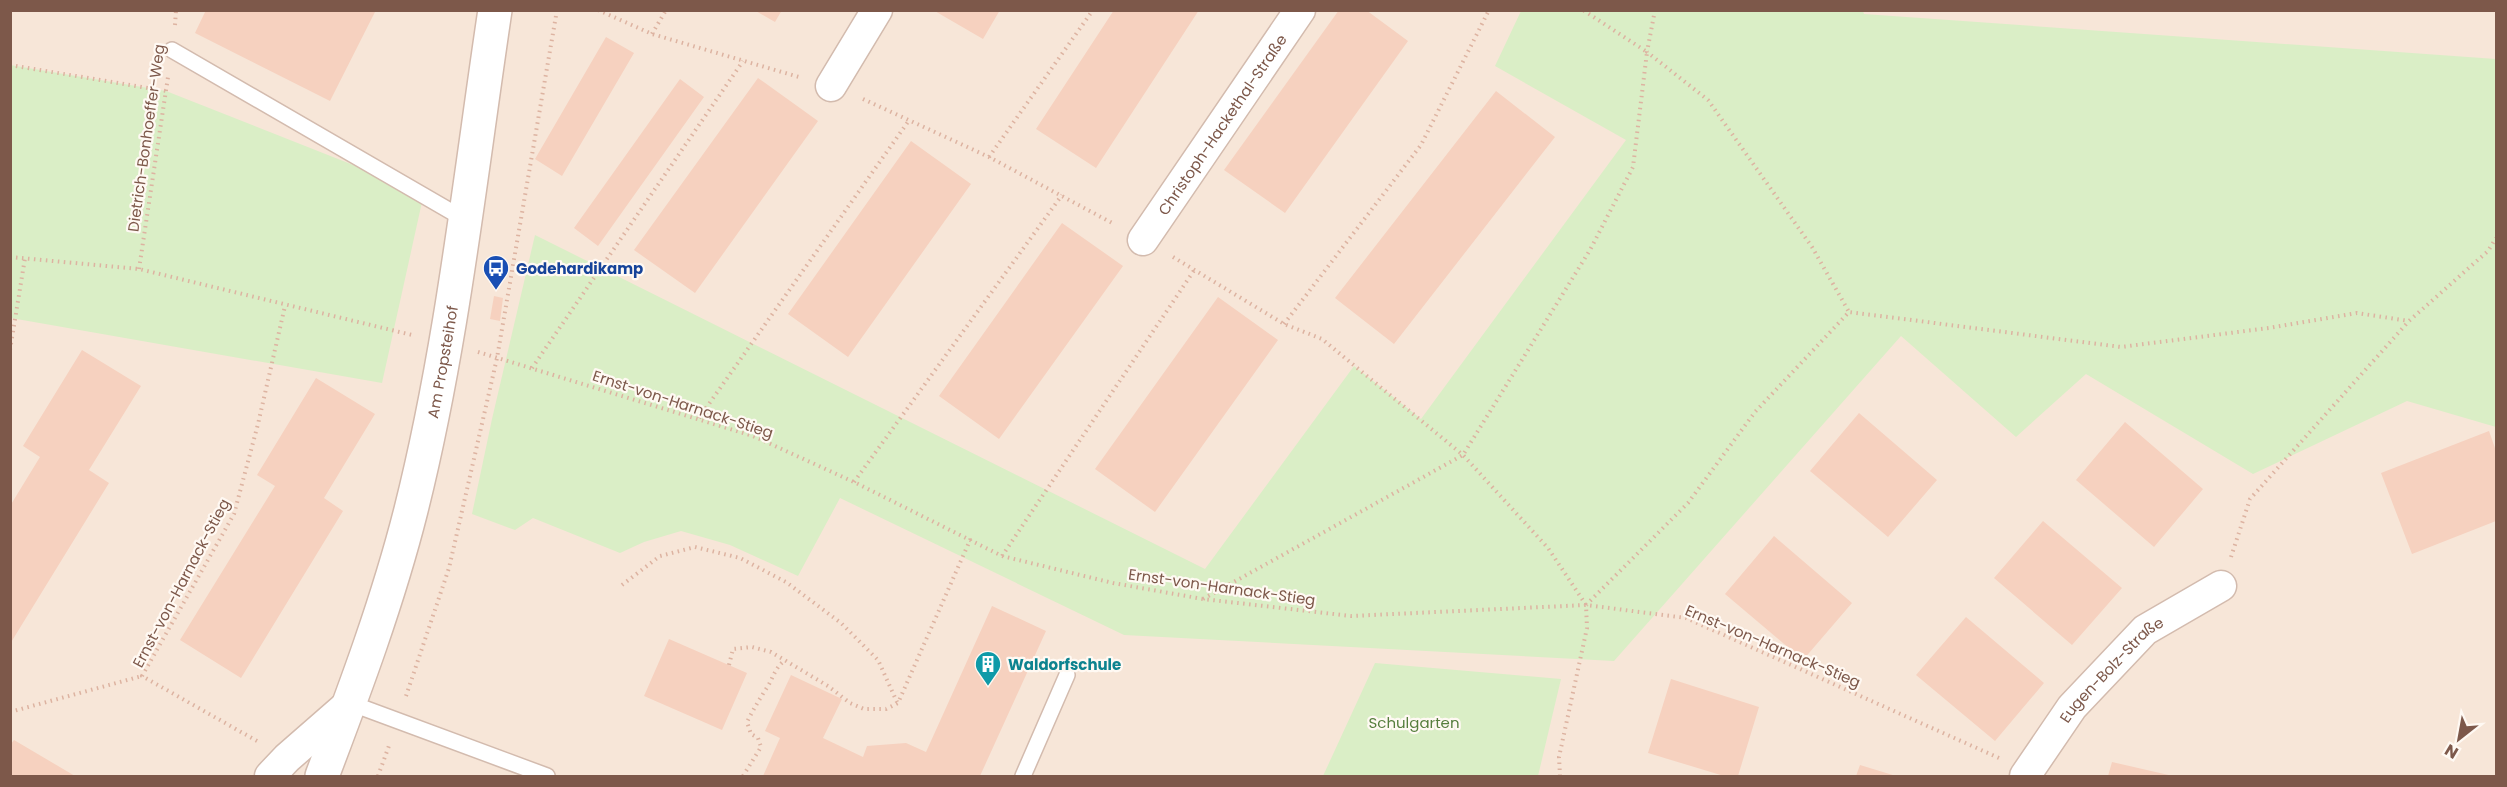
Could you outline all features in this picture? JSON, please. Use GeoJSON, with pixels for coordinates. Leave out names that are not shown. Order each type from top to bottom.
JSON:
{"type":"FeatureCollection","features":[{"type":"Feature","properties":{"kind":"street","name":"Am Propsteihof"},"geometry":{"type":"LineString","coordinates":[[322,777],[381,614],[411,510],[446,342],[495,10]]}},
{"type":"Feature","properties":{"kind":"street"},"geometry":{"type":"LineString","coordinates":[[831,86],[877,10]]}},
{"type":"Feature","properties":{"kind":"street","name":"Christoph-Hackethal-Straße"},"geometry":{"type":"LineString","coordinates":[[1143,240],[1300,10]]}},
{"type":"Feature","properties":{"kind":"street","name":"Eugen-Bolz-Straße"},"geometry":{"type":"LineString","coordinates":[[2027,773],[2072,707],[2145,630],[2221,586]]}},
{"type":"Feature","properties":{"kind":"street","name":"Am Propsteihof"},"geometry":{"type":"LineString","coordinates":[[279,767],[350,703]]}},
{"type":"Feature","properties":{"kind":"lane"},"geometry":{"type":"LineString","coordinates":[[172,50],[464,219]]}},
{"type":"Feature","properties":{"kind":"lane"},"geometry":{"type":"LineString","coordinates":[[1023,777],[1067,675]]}},
{"type":"Feature","properties":{"kind":"lane"},"geometry":{"type":"LineString","coordinates":[[350,703],[547,777]]}},
{"type":"Feature","properties":{"kind":"path","name":"Dietrich-Bonhoeffer-Weg"},"geometry":{"type":"LineString","coordinates":[[139,269],[176,10]]}},
{"type":"Feature","properties":{"kind":"path"},"geometry":{"type":"LineString","coordinates":[[378,777],[449,568],[497,358],[531,172],[557,10]]}},
{"type":"Feature","properties":{"kind":"path"},"geometry":{"type":"LineString","coordinates":[[652,34],[666,10]]}},
{"type":"Feature","properties":{"kind":"path"},"geometry":{"type":"LineString","coordinates":[[989,157],[1093,10]]}},
{"type":"Feature","properties":{"kind":"path"},"geometry":{"type":"LineString","coordinates":[[1284,324],[1421,145],[1489,10]]}},
{"type":"Feature","properties":{"kind":"path"},"geometry":{"type":"LineString","coordinates":[[1583,10],[1647,52],[1708,100],[1812,247],[1850,312]]}},
{"type":"Feature","properties":{"kind":"path"},"geometry":{"type":"LineString","coordinates":[[1203,599],[1463,455],[1590,250],[1634,166],[1647,52],[1655,10]]}},
{"type":"Feature","properties":{"kind":"path"},"geometry":{"type":"LineString","coordinates":[[532,368],[743,61]]}},
{"type":"Feature","properties":{"kind":"path"},"geometry":{"type":"LineString","coordinates":[[10,65],[166,91]]}},
{"type":"Feature","properties":{"kind":"path"},"geometry":{"type":"LineString","coordinates":[[699,418],[910,119]]}},
{"type":"Feature","properties":{"kind":"path"},"geometry":{"type":"LineString","coordinates":[[854,482],[1062,195]]}},
{"type":"Feature","properties":{"kind":"path"},"geometry":{"type":"LineString","coordinates":[[2221,586],[2250,499],[2409,321],[2488,251],[2496,238]]}},
{"type":"Feature","properties":{"kind":"path","name":"Ernst-von-Harnack-Stieg"},"geometry":{"type":"LineString","coordinates":[[10,257],[139,269],[285,306],[446,342],[753,436],[971,538],[1002,556],[1113,583],[1203,599],[1351,616],[1586,605],[1686,618],[2027,773]]}},
{"type":"Feature","properties":{"kind":"path"},"geometry":{"type":"LineString","coordinates":[[10,350],[25,258]]}},
{"type":"Feature","properties":{"kind":"path"},"geometry":{"type":"LineString","coordinates":[[1002,556],[1195,269]]}},
{"type":"Feature","properties":{"kind":"path","name":"Ernst-von-Harnack-Stieg"},"geometry":{"type":"LineString","coordinates":[[279,767],[142,676],[234,514],[258,424],[285,306]]}},
{"type":"Feature","properties":{"kind":"path"},"geometry":{"type":"LineString","coordinates":[[1850,312],[2121,347],[2269,328],[2357,313],[2409,321]]}},
{"type":"Feature","properties":{"kind":"path"},"geometry":{"type":"LineString","coordinates":[[1560,777],[1559,757],[1587,628],[1586,605],[1688,503],[1755,412],[1850,312]]}},
{"type":"Feature","properties":{"kind":"path"},"geometry":{"type":"LineString","coordinates":[[729,665],[733,649],[752,647],[771,652],[828,686],[850,703],[864,709],[886,709],[898,703],[971,538]]}},
{"type":"Feature","properties":{"kind":"path"},"geometry":{"type":"LineString","coordinates":[[622,585],[660,556],[695,547],[740,558],[786,582],[841,623],[878,660],[898,703]]}},
{"type":"Feature","properties":{"kind":"path"},"geometry":{"type":"LineString","coordinates":[[743,777],[760,747],[758,738],[751,734],[747,722],[754,705],[768,687],[775,668],[784,661]]}},
{"type":"Feature","properties":{"kind":"path"},"geometry":{"type":"LineString","coordinates":[[10,712],[142,676]]}},
{"type":"Feature","properties":{"kind":"shaded area"},"geometry":{"type":"Polygon","coordinates":[[[10,11],[2496,11],[2496,776],[11,776],[10,11]]]}},
{"type":"Feature","properties":{"kind":"green space"},"geometry":{"type":"Polygon","coordinates":[[[1521,11],[1863,11],[1864,14],[2496,59],[2496,427],[2407,401],[2253,474],[2086,374],[2016,437],[1901,336],[1614,661],[1124,635],[840,498],[798,576],[730,545],[681,531],[644,542],[620,553],[533,518],[515,530],[472,514],[535,235],[1205,569],[1354,366],[1421,419],[1626,140],[1495,66],[1521,11]]]}},
{"type":"Feature","properties":{"kind":"green space"},"geometry":{"type":"Polygon","coordinates":[[[10,65],[166,91],[424,193],[382,383],[11,318],[10,65]]]}},
{"type":"Feature","properties":{"kind":"green space","name":"Schulgarten"},"geometry":{"type":"Polygon","coordinates":[[[1375,663],[1561,679],[1538,776],[1323,776],[1375,663]]]}},
{"type":"Feature","properties":{"kind":"building"},"geometry":{"type":"Polygon","coordinates":[[[206,10],[376,10],[330,101],[195,33],[206,10]]]}},
{"type":"Feature","properties":{"kind":"building"},"geometry":{"type":"Polygon","coordinates":[[[754,10],[782,10],[775,22],[754,10]]]}},
{"type":"Feature","properties":{"kind":"building"},"geometry":{"type":"Polygon","coordinates":[[[933,10],[1000,10],[983,39],[933,10]]]}},
{"type":"Feature","properties":{"kind":"building"},"geometry":{"type":"Polygon","coordinates":[[[1114,10],[1199,10],[1096,168],[1036,129],[1114,10]]]}},
{"type":"Feature","properties":{"kind":"building"},"geometry":{"type":"Polygon","coordinates":[[[1339,10],[1366,10],[1408,41],[1285,213],[1224,170],[1339,10]]]}},
{"type":"Feature","properties":{"kind":"building"},"geometry":{"type":"Polygon","coordinates":[[[606,37],[634,53],[562,176],[535,159],[606,37]]]}},
{"type":"Feature","properties":{"kind":"building"},"geometry":{"type":"Polygon","coordinates":[[[758,78],[818,121],[695,293],[634,250],[758,78]]]}},
{"type":"Feature","properties":{"kind":"building"},"geometry":{"type":"Polygon","coordinates":[[[680,79],[704,97],[598,246],[574,228],[680,79]]]}},
{"type":"Feature","properties":{"kind":"building"},"geometry":{"type":"Polygon","coordinates":[[[1496,91],[1555,137],[1394,344],[1335,298],[1496,91]]]}},
{"type":"Feature","properties":{"kind":"building"},"geometry":{"type":"Polygon","coordinates":[[[911,141],[971,184],[848,357],[788,314],[911,141]]]}},
{"type":"Feature","properties":{"kind":"building"},"geometry":{"type":"Polygon","coordinates":[[[1062,223],[1123,266],[999,439],[939,396],[1062,223]]]}},
{"type":"Feature","properties":{"kind":"building"},"geometry":{"type":"Polygon","coordinates":[[[494,296],[503,298],[500,321],[490,319],[494,296]]]}},
{"type":"Feature","properties":{"kind":"building"},"geometry":{"type":"Polygon","coordinates":[[[1218,297],[1278,340],[1155,512],[1095,469],[1218,297]]]}},
{"type":"Feature","properties":{"kind":"building"},"geometry":{"type":"Polygon","coordinates":[[[82,350],[141,386],[89,470],[109,483],[10,644],[10,506],[40,457],[23,446],[82,350]]]}},
{"type":"Feature","properties":{"kind":"building"},"geometry":{"type":"Polygon","coordinates":[[[316,378],[375,414],[324,498],[343,511],[241,678],[180,640],[275,486],[257,475],[316,378]]]}},
{"type":"Feature","properties":{"kind":"building"},"geometry":{"type":"Polygon","coordinates":[[[1859,413],[1937,480],[1888,537],[1810,471],[1859,413]]]}},
{"type":"Feature","properties":{"kind":"building"},"geometry":{"type":"Polygon","coordinates":[[[2125,422],[2203,489],[2154,547],[2076,480],[2125,422]]]}},
{"type":"Feature","properties":{"kind":"building"},"geometry":{"type":"Polygon","coordinates":[[[2489,431],[2496,451],[2496,521],[2412,554],[2381,473],[2489,431]]]}},
{"type":"Feature","properties":{"kind":"building"},"geometry":{"type":"Polygon","coordinates":[[[2043,521],[2122,588],[2072,645],[1994,578],[2043,521]]]}},
{"type":"Feature","properties":{"kind":"building"},"geometry":{"type":"Polygon","coordinates":[[[1774,536],[1852,603],[1803,660],[1725,594],[1774,536]]]}},
{"type":"Feature","properties":{"kind":"building","name":"Waldorfschule"},"geometry":{"type":"Polygon","coordinates":[[[992,606],[1046,631],[980,776],[763,776],[780,738],[765,731],[791,675],[842,699],[823,738],[863,757],[867,746],[906,743],[926,752],[992,606]]]}},
{"type":"Feature","properties":{"kind":"building"},"geometry":{"type":"Polygon","coordinates":[[[1966,617],[2044,683],[1995,741],[1916,675],[1966,617]]]}},
{"type":"Feature","properties":{"kind":"building"},"geometry":{"type":"Polygon","coordinates":[[[669,639],[747,673],[722,730],[644,696],[669,639]]]}},
{"type":"Feature","properties":{"kind":"building"},"geometry":{"type":"Polygon","coordinates":[[[1671,679],[1759,707],[1738,776],[1724,776],[1648,753],[1671,679]]]}},
{"type":"Feature","properties":{"kind":"building"},"geometry":{"type":"Polygon","coordinates":[[[14,740],[75,776],[10,776],[10,745],[14,740]]]}},
{"type":"Feature","properties":{"kind":"building"},"geometry":{"type":"Polygon","coordinates":[[[2112,762],[2173,776],[2108,776],[2112,762]]]}},
{"type":"Feature","properties":{"kind":"building"},"geometry":{"type":"Polygon","coordinates":[[[1860,765],[1896,776],[1856,776],[1860,765]]]}},
{"type":"Feature","properties":{"kind":"place","name":"Godehardikamp"},"geometry":{"type":"Point","coordinates":[496,291]}},
{"type":"Feature","properties":{"kind":"place","name":"Waldorfschule"},"geometry":{"type":"Point","coordinates":[988,687]}}]}
